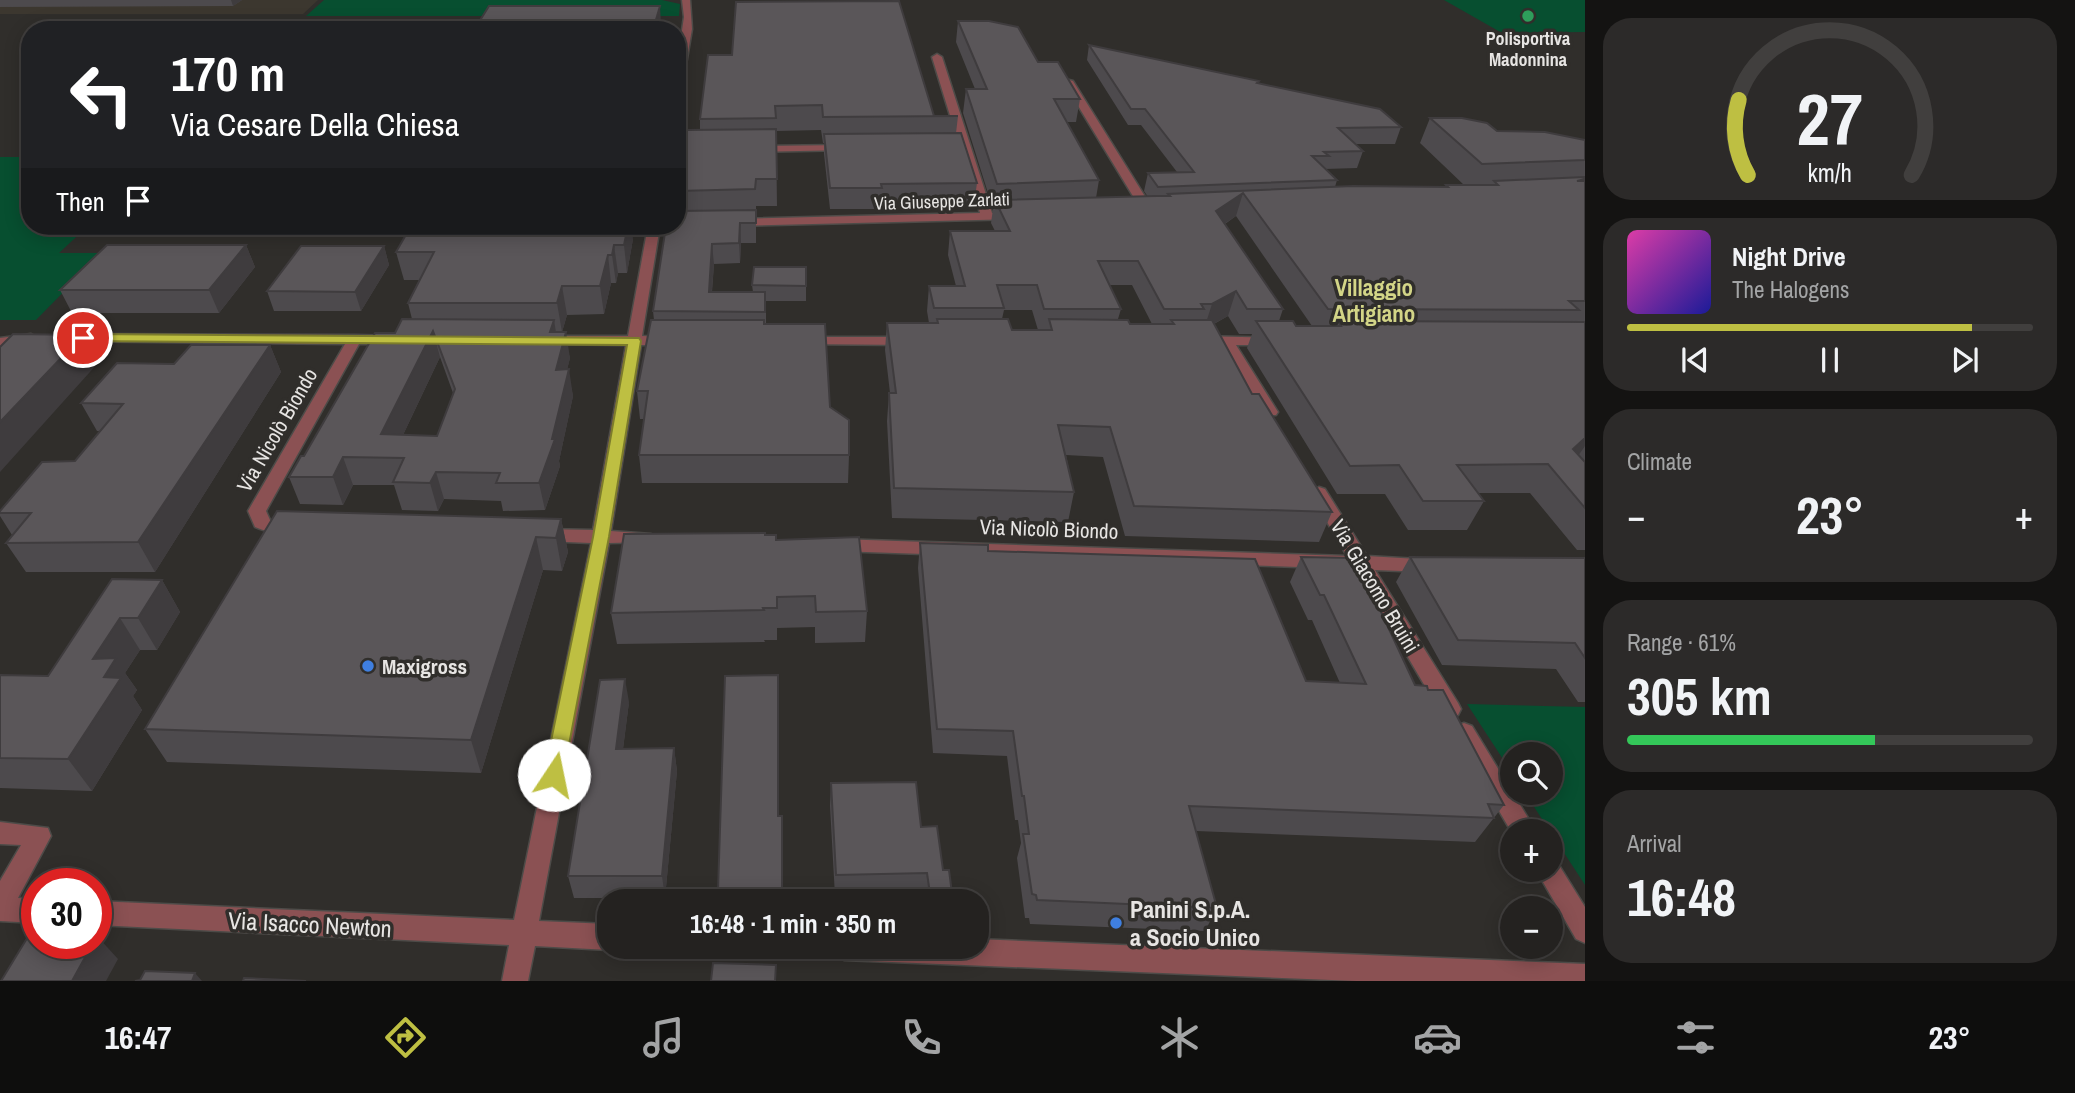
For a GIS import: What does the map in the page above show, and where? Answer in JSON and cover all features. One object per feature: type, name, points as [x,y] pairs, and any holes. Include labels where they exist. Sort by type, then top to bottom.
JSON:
[{"type":"street","points":[[684,21],[686,1]]},
{"type":"street","points":[[937,57],[987,217]]},
{"type":"street","points":[[1059,66],[1141,212],[1162,211]]},
{"type":"street","points":[[951,147],[965,147]]},
{"type":"street","points":[[746,149],[855,148]]},
{"type":"street","points":[[686,150],[718,149]]},
{"type":"street","name":"Via Giuseppe Zarlati","points":[[718,224],[1027,216]]},
{"type":"street","points":[[515,981],[601,537],[652,235]]},
{"type":"street","points":[[0,342],[22,337],[411,340]]},
{"type":"street","name":"Via Nicolò Biondo","points":[[305,528],[268,526],[257,517],[257,511],[355,340]]},
{"type":"street","points":[[523,340],[689,341]]},
{"type":"street","points":[[1185,340],[1295,341]]},
{"type":"street","points":[[1226,340],[1283,434]]},
{"type":"street","points":[[786,341],[923,341]]},
{"type":"street","name":"Via Giacomo Bruini","points":[[1311,481],[1517,819]]},
{"type":"street","points":[[520,534],[656,539]]},
{"type":"street","name":"Via Nicolò Biondo","points":[[822,544],[1453,566]]},
{"type":"street","points":[[0,833],[39,836],[0,907],[21,909]]},
{"type":"street","points":[[1555,882],[1585,930]]},
{"type":"street","name":"Via Isacco Newton","points":[[112,915],[597,937]]},
{"type":"street","points":[[989,953],[1585,977]]},
{"type":"shaded area","points":[[0,0],[318,0],[303,14],[0,14]]},
{"type":"green space","points":[[324,0],[662,0],[680,4],[679,16],[306,16]]},
{"type":"green space","name":"Polisportiva Madonnina","points":[[1444,0],[1585,0],[1585,32],[1502,33]]},
{"type":"green space","points":[[0,157],[21,157],[21,235],[78,235],[59,253],[102,253],[36,320],[0,320]]},
{"type":"green space","points":[[1467,704],[1585,707],[1585,885],[1563,851],[1563,819],[1542,819],[1533,805],[1563,805],[1563,742],[1500,742],[1500,755]]},
{"type":"building","points":[[899,1],[934,116],[958,116],[823,117],[822,105],[775,106],[776,118],[700,119],[708,55],[732,55],[736,2]]},
{"type":"building","points":[[489,6],[660,6],[656,21],[480,21]]},
{"type":"building","points":[[958,21],[989,21],[1018,27],[1038,62],[1058,62],[1080,99],[1054,99],[1099,180],[997,184],[966,89],[987,89]]},
{"type":"building","points":[[1089,45],[1380,109],[1401,127],[1338,128],[1363,151],[1324,152],[1329,156],[1312,156],[1337,180],[1158,187],[1148,173],[1194,172],[1145,109],[1131,109]]},
{"type":"building","points":[[1430,118],[1462,118],[1487,123],[1497,131],[1545,132],[1585,140],[1585,160],[1482,164]]},
{"type":"building","points":[[776,129],[777,179],[756,179],[755,189],[686,191],[687,130]]},
{"type":"building","points":[[961,133],[977,183],[881,184],[882,188],[830,188],[824,134]]},
{"type":"building","points":[[1585,177],[1577,181],[1585,181],[1585,301],[1569,301],[1579,310],[1328,309],[1243,193],[1216,211],[1283,309],[1247,309],[1236,291],[1212,304],[1201,304],[1204,309],[1164,309],[1138,261],[1098,261],[1121,309],[1044,309],[1037,285],[997,285],[1004,308],[934,308],[929,286],[965,286],[950,231],[1010,231],[995,200],[1170,196],[1168,194],[1353,186],[1448,187],[1446,185],[1498,185],[1494,181]]},
{"type":"building","points":[[756,210],[756,223],[740,223],[739,243],[712,244],[709,292],[765,292],[765,312],[653,311],[665,235],[686,235],[686,211]]},
{"type":"building","points":[[406,235],[626,235],[624,245],[614,245],[612,255],[608,255],[600,286],[562,286],[557,303],[408,303],[434,252],[396,252]]},
{"type":"building","points":[[107,245],[246,245],[209,290],[60,290]]},
{"type":"building","points":[[301,246],[384,246],[355,292],[267,291]]},
{"type":"building","points":[[754,267],[806,267],[806,286],[752,285]]},
{"type":"building","points":[[402,319],[554,320],[550,332],[566,332],[556,370],[569,369],[552,439],[555,439],[539,483],[496,483],[500,473],[436,472],[430,483],[393,482],[404,458],[343,457],[333,477],[289,477],[301,456],[304,456],[375,333],[395,333]],"holes":[[[433,331],[455,389],[437,436],[381,434]]]},
{"type":"building","points":[[937,319],[1008,319],[1012,330],[1052,330],[1049,319],[1128,320],[1130,324],[1174,324],[1171,320],[1212,320],[1252,394],[1259,394],[1332,512],[1134,506],[1110,427],[1058,425],[1074,492],[894,488],[889,393],[896,393],[887,323],[938,323]]},
{"type":"building","points":[[651,320],[764,320],[764,324],[825,324],[830,407],[849,420],[849,455],[639,455],[648,391],[637,391]]},
{"type":"building","points":[[1256,321],[1293,321],[1296,326],[1341,326],[1338,321],[1585,322],[1585,438],[1573,449],[1585,462],[1585,508],[1548,464],[1457,465],[1484,501],[1423,501],[1399,465],[1350,466]]},
{"type":"building","points":[[13,334],[83,335],[0,422],[0,347]]},
{"type":"building","points":[[191,345],[270,345],[138,542],[6,543],[31,513],[0,511],[42,462],[75,461],[123,404],[81,403],[117,363],[174,364]]},
{"type":"building","name":"Maxigross","points":[[277,511],[561,519],[556,538],[536,537],[471,740],[145,729]]},
{"type":"building","points":[[624,534],[776,535],[776,540],[859,537],[867,611],[816,612],[815,596],[777,597],[777,608],[763,608],[764,610],[611,613]]},
{"type":"building","points":[[920,543],[988,545],[988,551],[1255,559],[1306,681],[1366,684],[1324,595],[1320,595],[1301,557],[1356,558],[1415,685],[1427,686],[1428,690],[1443,690],[1500,797],[1500,805],[1488,804],[1494,818],[1189,806],[1217,908],[1037,900],[1036,895],[1032,894],[1023,834],[1029,834],[1013,731],[937,729]]},
{"type":"building","points":[[1410,557],[1585,558],[1585,658],[1575,643],[1458,640]]},
{"type":"building","points":[[112,579],[162,580],[138,618],[120,618],[93,659],[116,658],[104,677],[121,678],[68,759],[0,758],[0,675],[48,676]]},
{"type":"building","points":[[778,675],[778,816],[782,816],[782,889],[718,889],[725,676]]},
{"type":"building","points":[[625,679],[616,749],[674,748],[662,876],[568,876],[600,680]]},
{"type":"building","points":[[916,782],[921,827],[937,826],[943,870],[949,870],[951,889],[929,889],[927,873],[836,875],[831,783]]},
{"type":"building","points":[[21,948],[21,959],[84,959],[72,981],[1,981]]},
{"type":"building","points":[[713,963],[776,965],[775,981],[711,981]]},
{"type":"building","points":[[145,971],[195,973],[192,981],[135,981],[140,980]]},
{"type":"building","points":[[244,978],[306,981],[243,981]]},
{"type":"place","name":"Polisportiva Madonnina","points":[[1528,16]]},
{"type":"place","name":"Maxigross","points":[[368,666]]},
{"type":"place","name":"Panini S.p.A. a Socio Unico","points":[[1116,923]]},
{"type":"district","name":"Villaggio Artigiano","points":[[1374,300]]},
{"type":"route","points":[[83,338],[634,341],[601,537],[554,775]]}]
